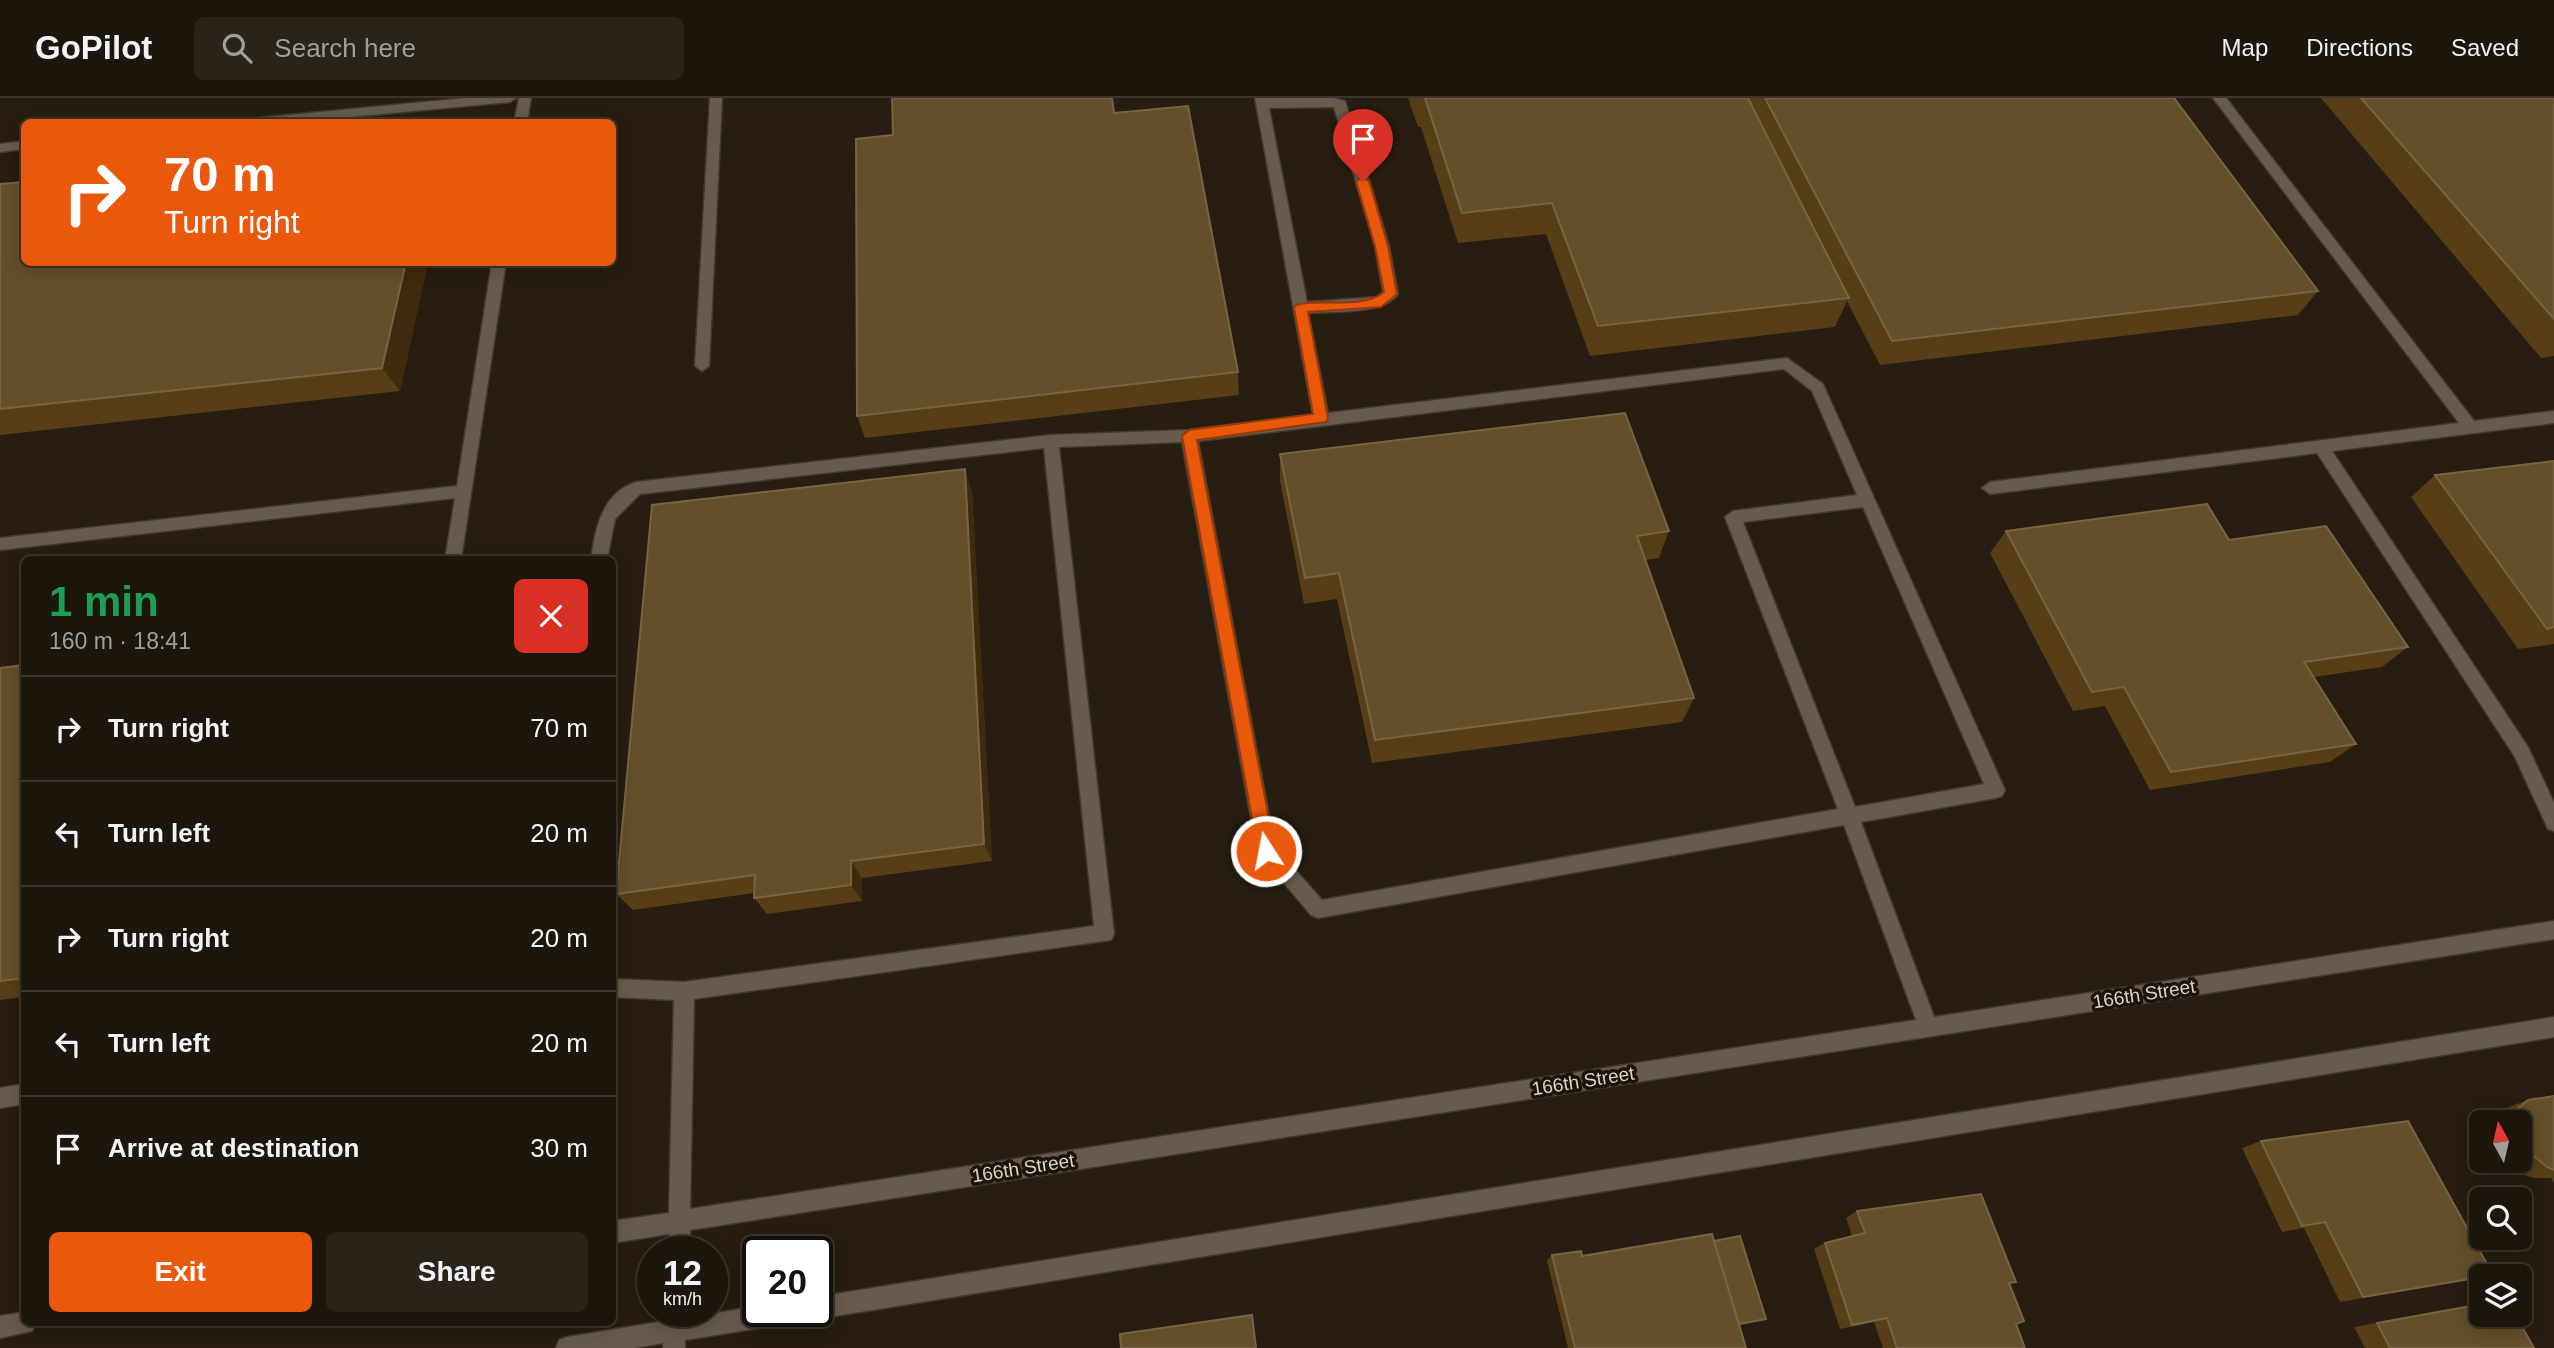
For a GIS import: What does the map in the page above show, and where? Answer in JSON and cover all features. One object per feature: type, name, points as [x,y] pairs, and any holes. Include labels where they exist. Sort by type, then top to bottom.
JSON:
[{"type":"street","points":[[290,119],[510,98]]},
{"type":"street","points":[[522,119],[526,98]]},
{"type":"street","points":[[702,366],[716,98]]},
{"type":"street","points":[[2219,98],[2470,427]]},
{"type":"street","points":[[1300,308],[1381,302],[1391,294],[1382,246],[1340,104],[1261,101],[1300,308],[1321,418]]},
{"type":"street","points":[[0,148],[21,145]]},
{"type":"street","points":[[454,556],[498,266]]},
{"type":"street","points":[[600,556],[606,516],[616,502],[636,488],[1051,441],[1189,436],[1787,363],[1818,388],[1996,790],[1318,909],[1266,851],[1189,436]]},
{"type":"street","points":[[1990,488],[2554,417]]},
{"type":"street","points":[[616,988],[684,991],[1104,934],[1051,441]]},
{"type":"street","points":[[2321,446],[2522,752],[2554,823]]},
{"type":"street","points":[[0,544],[464,491]]},
{"type":"street","points":[[1867,500],[1733,517],[1850,816],[1928,1027]]},
{"type":"street","name":"166th Street","points":[[616,1231],[2554,930]]},
{"type":"street","points":[[680,1236],[684,991]]},
{"type":"street","points":[[833,1305],[2554,1027]]},
{"type":"street","points":[[0,1098],[21,1094]]},
{"type":"street","points":[[567,1348],[742,1320]]},
{"type":"street","points":[[0,1327],[21,1324]]},
{"type":"building","points":[[892,98],[1112,98],[1114,113],[1188,106],[1238,372],[857,416],[856,139],[893,135]]},
{"type":"building","points":[[1425,98],[1748,98],[1849,298],[1598,326],[1552,203],[1462,213]]},
{"type":"building","points":[[1765,98],[2174,98],[2318,291],[1892,341]]},
{"type":"building","points":[[2361,98],[2554,98],[2554,319]]},
{"type":"building","points":[[21,182],[21,266],[405,266],[382,368],[0,409],[0,184]]},
{"type":"building","points":[[1625,413],[1669,531],[1637,536],[1694,698],[1375,740],[1339,573],[1305,578],[1280,454]]},
{"type":"building","points":[[2554,461],[2554,627],[2547,629],[2435,475]]},
{"type":"building","points":[[965,469],[984,844],[851,861],[851,885],[754,898],[755,875],[616,894],[652,505]]},
{"type":"building","points":[[2207,504],[2229,540],[2326,526],[2408,647],[2304,662],[2356,744],[2171,772],[2124,687],[2092,692],[2006,531]]},
{"type":"building","points":[[21,665],[21,978],[0,981],[0,668]]},
{"type":"building","points":[[2554,1096],[2554,1170],[2532,1154],[2532,1110],[2516,1110],[2528,1100]]},
{"type":"building","points":[[2408,1121],[2469,1232],[2469,1250],[2479,1250],[2487,1264],[2469,1264],[2469,1279],[2363,1297],[2325,1222],[2302,1226],[2261,1141]]},
{"type":"building","points":[[1981,1194],[2016,1282],[2009,1283],[2024,1321],[2016,1324],[2025,1348],[1897,1348],[1887,1318],[1852,1325],[1825,1243],[1865,1233],[1857,1211]]},
{"type":"building","points":[[1712,1234],[1746,1348],[1575,1348],[1552,1255],[1581,1251],[1582,1256]]},
{"type":"building","points":[[1740,1236],[1766,1319],[1739,1324],[1714,1241]]},
{"type":"building","points":[[2469,1306],[2469,1327],[2522,1327],[2534,1348],[2390,1348],[2377,1323]]},
{"type":"building","points":[[1252,1315],[1256,1348],[1121,1348],[1120,1334]]},
{"type":"route","points":[[1266,851],[1189,436],[1321,418],[1300,308],[1364,305],[1381,302],[1391,294],[1382,246],[1363,181]]}]
